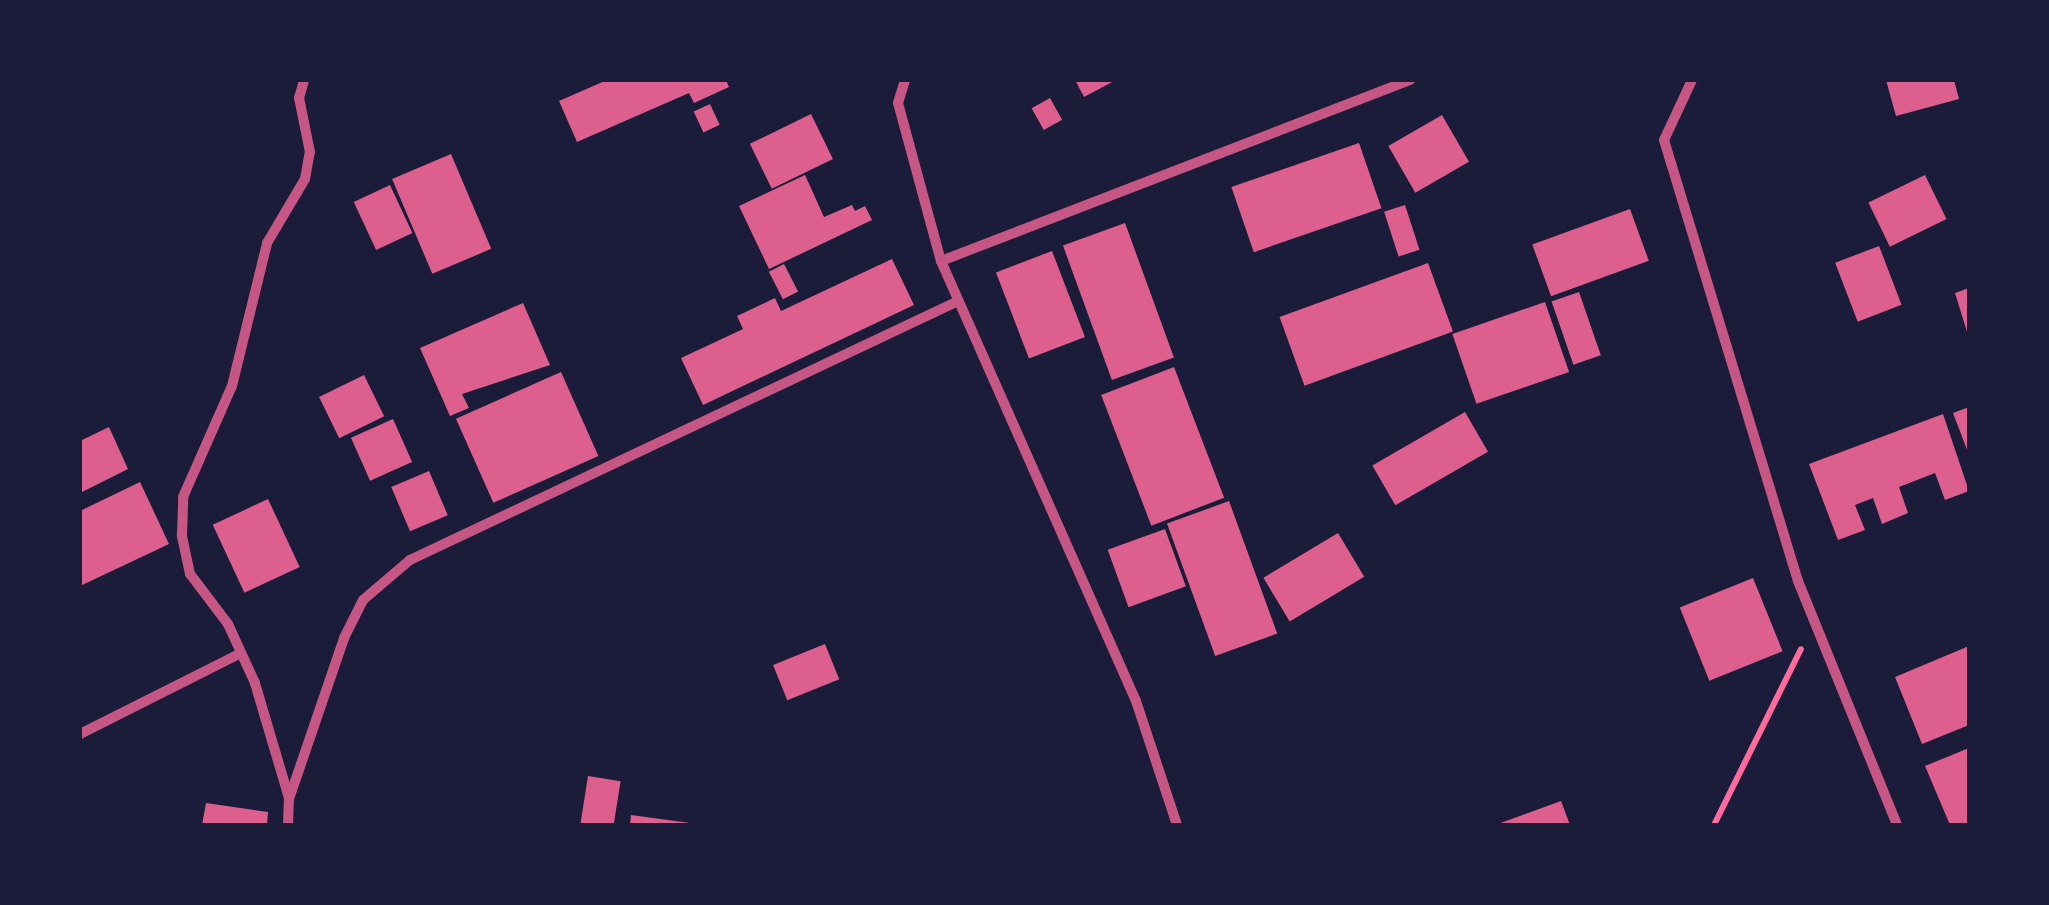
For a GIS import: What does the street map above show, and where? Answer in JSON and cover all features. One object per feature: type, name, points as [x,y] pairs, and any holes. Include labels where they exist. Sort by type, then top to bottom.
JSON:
[{"type":"street","points":[[289,799],[241,653],[190,574],[183,497],[232,386],[267,243],[305,180],[310,152],[299,98],[304,80]]},
{"type":"street","points":[[906,80],[898,103],[941,261],[1136,701],[1177,825]]},
{"type":"street","points":[[941,261],[1410,80]]},
{"type":"street","points":[[1692,80],[1664,140],[1815,621],[1897,825]]},
{"type":"street","points":[[288,825],[289,799],[363,600],[410,560],[956,302]]},
{"type":"street","points":[[80,734],[241,653]]},
{"type":"path","points":[[1714,825],[1815,621]]},
{"type":"building","points":[[607,80],[726,80],[729,87],[694,103],[689,93],[577,142],[559,101]]},
{"type":"building","points":[[1075,80],[1116,80],[1084,97]]},
{"type":"building","points":[[1886,80],[1954,80],[1959,99],[1896,116]]},
{"type":"building","points":[[1050,98],[1062,120],[1044,130],[1032,108]]},
{"type":"building","points":[[710,104],[720,125],[703,132],[694,112]]},
{"type":"building","points":[[811,114],[833,159],[772,189],[750,144]]},
{"type":"building","points":[[1442,115],[1469,162],[1415,193],[1388,146]]},
{"type":"building","points":[[1359,143],[1381,208],[1254,252],[1231,187]]},
{"type":"building","points":[[451,154],[491,249],[432,274],[392,179]]},
{"type":"building","points":[[805,175],[824,217],[852,205],[855,211],[865,206],[872,220],[769,269],[739,206]]},
{"type":"building","points":[[1925,175],[1946,219],[1890,247],[1868,203]]},
{"type":"building","points":[[390,185],[412,233],[376,250],[354,202]]},
{"type":"building","points":[[1405,205],[1420,250],[1399,256],[1384,212]]},
{"type":"building","points":[[1630,209],[1649,261],[1551,296],[1532,245]]},
{"type":"building","points":[[1125,223],[1174,357],[1112,380],[1063,246]]},
{"type":"building","points":[[1879,246],[1902,305],[1858,322],[1835,263]]},
{"type":"building","points":[[1052,251],[1085,337],[1029,358],[996,273]]},
{"type":"building","points":[[892,259],[914,305],[703,405],[681,358],[743,329],[737,316],[775,298],[781,311]]},
{"type":"building","points":[[1428,263],[1453,332],[1304,386],[1280,317]]},
{"type":"building","points":[[784,264],[798,292],[783,299],[769,272]]},
{"type":"building","points":[[1969,288],[1969,335],[1968,335],[1955,293]]},
{"type":"building","points":[[1579,292],[1601,355],[1573,365],[1552,301]]},
{"type":"building","points":[[1545,302],[1569,372],[1476,404],[1452,334]]},
{"type":"building","points":[[523,303],[550,365],[462,394],[469,408],[450,416],[420,348]]},
{"type":"building","points":[[1174,367],[1224,498],[1151,526],[1101,395]]},
{"type":"building","points":[[561,372],[598,456],[493,503],[456,419]]},
{"type":"building","points":[[364,375],[384,416],[339,438],[319,397]]},
{"type":"building","points":[[1969,407],[1969,455],[1953,413]]},
{"type":"building","points":[[1465,412],[1488,452],[1395,505],[1372,466]]},
{"type":"building","points":[[1943,414],[1969,491],[1945,500],[1935,473],[1899,487],[1908,513],[1882,524],[1873,498],[1855,505],[1865,530],[1838,540],[1809,464]]},
{"type":"building","points":[[393,419],[412,462],[370,481],[351,438]]},
{"type":"building","points":[[109,427],[128,469],[80,493],[80,441]]},
{"type":"building","points":[[429,471],[448,515],[410,531],[391,487]]},
{"type":"building","points":[[140,482],[169,544],[80,586],[80,511]]},
{"type":"building","points":[[268,499],[300,567],[244,593],[213,525]]},
{"type":"building","points":[[1229,501],[1277,633],[1215,656],[1167,524]]},
{"type":"building","points":[[1165,529],[1186,586],[1129,607],[1108,550]]},
{"type":"building","points":[[1338,533],[1364,577],[1290,622],[1263,578]]},
{"type":"building","points":[[1753,578],[1783,651],[1709,681],[1680,608]]},
{"type":"building","points":[[825,644],[839,679],[787,700],[773,665]]},
{"type":"building","points":[[1969,646],[1969,725],[1922,744],[1895,677]]},
{"type":"building","points":[[1969,748],[1969,825],[1950,825],[1925,766]]},
{"type":"building","points":[[588,776],[621,781],[614,825],[580,824]]},
{"type":"building","points":[[1561,801],[1570,825],[1495,825]]},
{"type":"building","points":[[206,803],[268,812],[267,825],[202,825]]},
{"type":"building","points":[[631,815],[690,823],[690,825],[630,825]]}]
